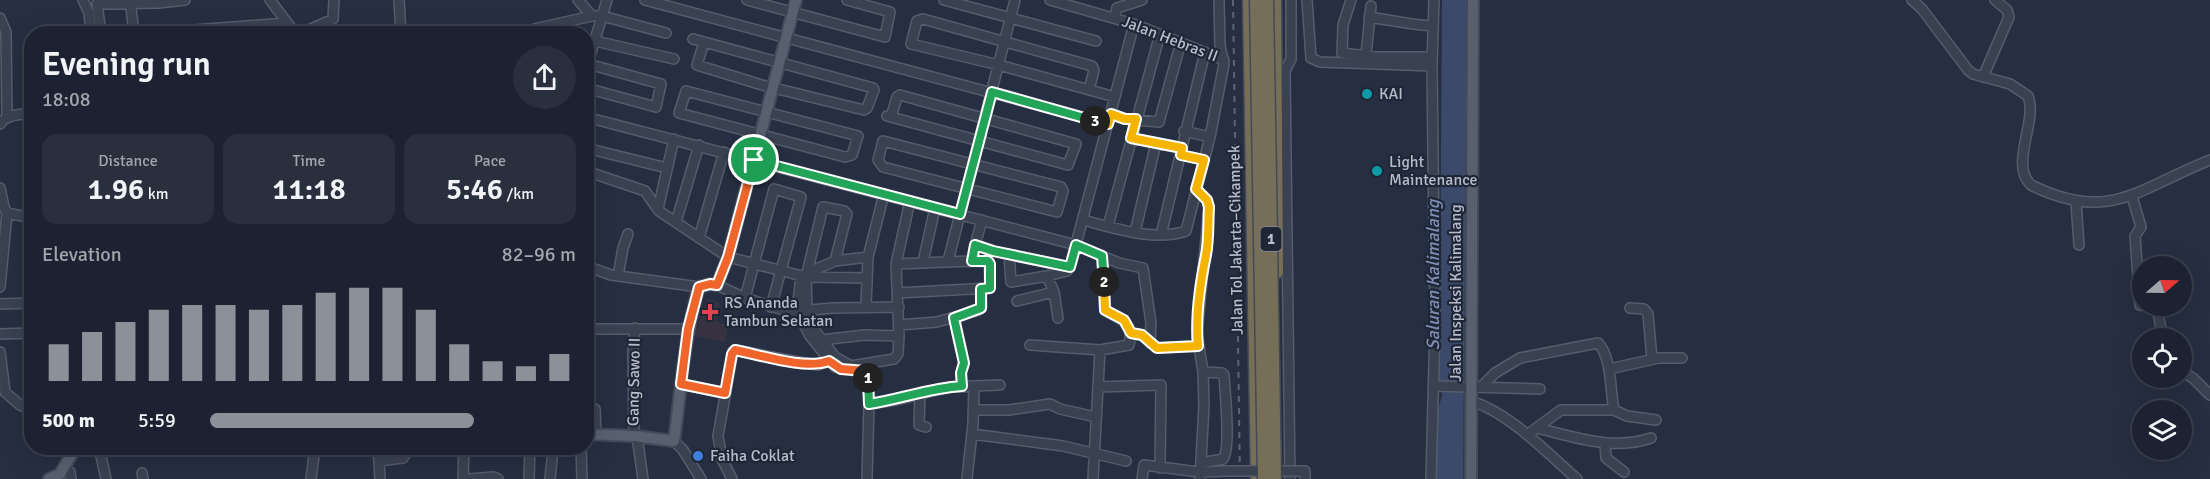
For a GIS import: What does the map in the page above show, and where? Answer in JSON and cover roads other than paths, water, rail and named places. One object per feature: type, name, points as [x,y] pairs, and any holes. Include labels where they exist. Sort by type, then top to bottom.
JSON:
[{"type":"highway","name":"Jalan Tol Jakarta–Cikampek","points":[[1249,0],[1257,479]]},
{"type":"highway","name":"1","points":[[1256,0],[1264,479]]},
{"type":"highway","name":"1","points":[[1267,0],[1277,479]]},
{"type":"highway","name":"1","points":[[1275,0],[1277,479]]},
{"type":"main road","points":[[594,434],[674,441],[688,329],[699,287],[717,285],[728,257],[796,0]]},
{"type":"main road","name":"Jalan Inspeksi Kalimalang","points":[[1471,479],[1473,0]]},
{"type":"main road","points":[[49,479],[60,474],[71,455]]},
{"type":"street","points":[[83,0],[89,14],[90,26]]},
{"type":"street","points":[[100,26],[97,2],[185,0]]},
{"type":"street","points":[[270,0],[289,26]]},
{"type":"street","points":[[318,26],[333,19],[334,0]]},
{"type":"street","points":[[399,0],[401,26]]},
{"type":"street","points":[[578,0],[583,8],[597,16],[666,33]]},
{"type":"street","points":[[594,29],[597,16],[607,0]]},
{"type":"street","points":[[645,0],[693,15],[1108,124]]},
{"type":"street","points":[[747,0],[885,37],[891,13],[847,0]]},
{"type":"street","points":[[944,0],[1096,41]]},
{"type":"street","points":[[948,261],[1015,0]]},
{"type":"street","name":"Jalan Hebras II","points":[[1050,0],[1134,24],[1224,60],[1210,137],[1185,232],[1161,235]]},
{"type":"street","points":[[1115,18],[1117,8],[1128,2],[1142,0]]},
{"type":"street","points":[[1219,0],[1220,46],[1224,60]]},
{"type":"street","points":[[1290,479],[1285,71],[1291,58],[1291,0]]},
{"type":"street","points":[[1307,0],[1311,58],[1320,62],[1432,62]]},
{"type":"street","points":[[1351,0],[1343,25],[1342,53],[1432,62]]},
{"type":"street","points":[[1431,479],[1435,387],[1432,62],[1434,0]]},
{"type":"street","points":[[1912,0],[1922,9],[1968,70],[1983,77],[2010,84],[2026,94],[2030,100],[2030,119],[2023,161],[2028,183],[2076,202],[2109,201],[2132,196],[2210,160]]},
{"type":"street","points":[[1983,77],[2009,17],[2007,10],[1995,0]]},
{"type":"street","points":[[130,2],[133,26]]},
{"type":"street","points":[[1366,55],[1371,6]]},
{"type":"street","points":[[549,26],[597,16]]},
{"type":"street","points":[[1369,17],[1395,20],[1405,24],[1432,26]]},
{"type":"street","points":[[0,18],[6,32],[4,120],[24,115]]},
{"type":"street","points":[[1089,90],[1094,70],[1092,66],[920,19],[917,21],[911,44],[999,65],[1089,90],[1115,97]]},
{"type":"street","points":[[247,26],[287,23]]},
{"type":"street","points":[[1009,254],[1011,282],[1067,271],[1070,267],[1134,24]]},
{"type":"street","points":[[1108,226],[1160,34]]},
{"type":"street","points":[[693,39],[873,88],[866,110],[773,88],[697,65],[704,42]]},
{"type":"street","points":[[1111,114],[1125,119],[1159,122],[1181,42]]},
{"type":"street","points":[[594,43],[674,59]]},
{"type":"street","points":[[1083,220],[1135,232],[1161,235],[1184,131],[1205,52]]},
{"type":"street","points":[[594,69],[661,84],[656,107],[594,90]]},
{"type":"street","points":[[686,91],[766,112],[858,135],[852,155],[844,158],[679,113],[686,91]]},
{"type":"street","points":[[900,95],[985,118],[1075,142],[1068,165],[889,116],[900,95]]},
{"type":"street","points":[[594,119],[1076,245],[1102,256],[1143,268],[1151,323],[1150,343]]},
{"type":"street","points":[[1184,131],[1210,137]]},
{"type":"street","points":[[1131,138],[1156,143],[1204,160]]},
{"type":"street","points":[[658,209],[674,139]]},
{"type":"street","points":[[883,141],[1061,187],[1063,191],[1057,212],[967,189],[884,167],[878,160],[883,141]]},
{"type":"street","points":[[1135,232],[1156,143]]},
{"type":"street","points":[[676,222],[699,146]]},
{"type":"street","points":[[594,150],[667,168]]},
{"type":"street","points":[[699,238],[724,152]]},
{"type":"street","points":[[594,174],[661,195]]},
{"type":"street","points":[[0,188],[4,209],[0,287]]},
{"type":"street","points":[[745,298],[774,189],[801,197],[771,307]]},
{"type":"street","points":[[1196,189],[1207,200],[1209,207],[1198,314],[1198,346],[1203,372],[1204,405],[1200,471]]},
{"type":"street","points":[[645,191],[658,209],[728,257],[805,276],[867,278]]},
{"type":"street","points":[[866,306],[868,257],[884,194]]},
{"type":"street","points":[[2132,196],[2141,227],[2135,236],[2140,305],[2157,308],[2161,328]]},
{"type":"street","points":[[805,276],[810,324],[835,357],[851,366],[894,359],[898,354],[899,336],[896,264],[909,201]]},
{"type":"street","points":[[2076,202],[2079,245]]},
{"type":"street","points":[[835,261],[847,214],[844,211],[823,207],[797,311],[802,324],[829,361],[841,369],[867,373],[869,404],[867,479]]},
{"type":"street","points":[[923,262],[935,208]]},
{"type":"street","points":[[4,209],[24,215]]},
{"type":"street","points":[[972,261],[981,220]]},
{"type":"street","points":[[618,276],[622,248],[628,234]]},
{"type":"street","points":[[975,245],[1070,267]]},
{"type":"street","points":[[1030,345],[1100,350],[1129,345],[1131,333],[1124,320],[1105,310],[1102,256]]},
{"type":"street","points":[[805,276],[835,261],[868,257]]},
{"type":"street","points":[[896,264],[948,261],[988,261],[990,264],[990,288],[897,293]]},
{"type":"street","points":[[594,269],[618,276],[699,287]]},
{"type":"street","points":[[1047,276],[1054,292],[1058,318]]},
{"type":"street","points":[[717,285],[745,298],[790,312],[866,306],[898,307]]},
{"type":"street","points":[[899,325],[937,322],[981,308],[981,289]]},
{"type":"street","points":[[1017,302],[1054,292]]},
{"type":"street","points":[[0,303],[24,303]]},
{"type":"street","points":[[1630,308],[1644,309],[1648,314],[1652,359]]},
{"type":"street","points":[[954,318],[964,363],[961,373],[962,386]]},
{"type":"street","name":"Gang Sawo II","points":[[635,328],[633,350],[635,436],[643,479]]},
{"type":"street","points":[[594,329],[688,329]]},
{"type":"street","points":[[0,334],[24,333]]},
{"type":"street","points":[[1131,333],[1142,335],[1157,348],[1162,349],[1198,346]]},
{"type":"street","points":[[821,340],[865,335],[899,336]]},
{"type":"street","points":[[1472,386],[1520,358],[1595,343],[1601,346],[1609,369],[1614,410]]},
{"type":"street","points":[[732,479],[722,459],[717,436],[732,354],[735,350],[818,365],[829,361]]},
{"type":"street","points":[[1093,479],[1100,350]]},
{"type":"street","points":[[0,352],[2,390],[24,407]]},
{"type":"street","points":[[1609,369],[1652,359],[1682,358]]},
{"type":"street","points":[[1200,471],[1223,459],[1227,451],[1228,439],[1224,375],[1203,372]]},
{"type":"street","points":[[2192,378],[2210,395]]},
{"type":"street","points":[[681,384],[725,393]]},
{"type":"street","points":[[869,404],[962,386],[1000,385]]},
{"type":"street","points":[[1098,387],[1161,385],[1160,468]]},
{"type":"street","points":[[967,478],[974,386]]},
{"type":"street","points":[[1435,387],[1540,389]]},
{"type":"street","points":[[920,393],[920,425],[926,427]]},
{"type":"street","points":[[1471,401],[1492,410],[1527,435],[1577,479]]},
{"type":"street","points":[[973,410],[1009,410],[1050,404],[1060,410],[1095,417]]},
{"type":"street","points":[[594,415],[595,409]]},
{"type":"street","points":[[1527,435],[1561,410],[1614,410],[1627,416],[1656,420]]},
{"type":"street","points":[[1537,428],[1605,443],[1630,443],[1651,438]]},
{"type":"street","points":[[972,434],[1094,452],[1126,461]]},
{"type":"street","points":[[674,441],[690,459],[701,479]]},
{"type":"street","points":[[1605,443],[1606,458],[1624,472]]},
{"type":"street","points":[[101,455],[106,479]]},
{"type":"street","points":[[311,479],[314,455]]},
{"type":"street","points":[[379,455],[380,479]]},
{"type":"street","points":[[379,461],[403,458],[405,455]]},
{"type":"street","points":[[463,479],[464,455]]},
{"type":"street","points":[[529,479],[530,455]]},
{"type":"street","points":[[550,479],[552,455]]},
{"type":"street","points":[[581,455],[582,479]]},
{"type":"street","points":[[1143,479],[1143,466],[1301,475]]},
{"type":"street","points":[[469,479],[494,477],[498,479]]},
{"type":"water","points":[[1442,0],[1467,0],[1463,479],[1436,479],[1436,418],[1442,395],[1442,385],[1436,374],[1440,303]]},
{"type":"railway","points":[[1233,0],[1240,479]]},
{"type":"place","name":"KAI","points":[[1367,94]]},
{"type":"place","name":"Light Maintenance","points":[[1377,171]]},
{"type":"place","name":"RS Ananda Tambun Selatan","points":[[710,312]]},
{"type":"place","name":"Faiha Coklat","points":[[698,456]]},
{"type":"water label","name":"Saluran Kalimalang","points":[[1433,275]]}]
